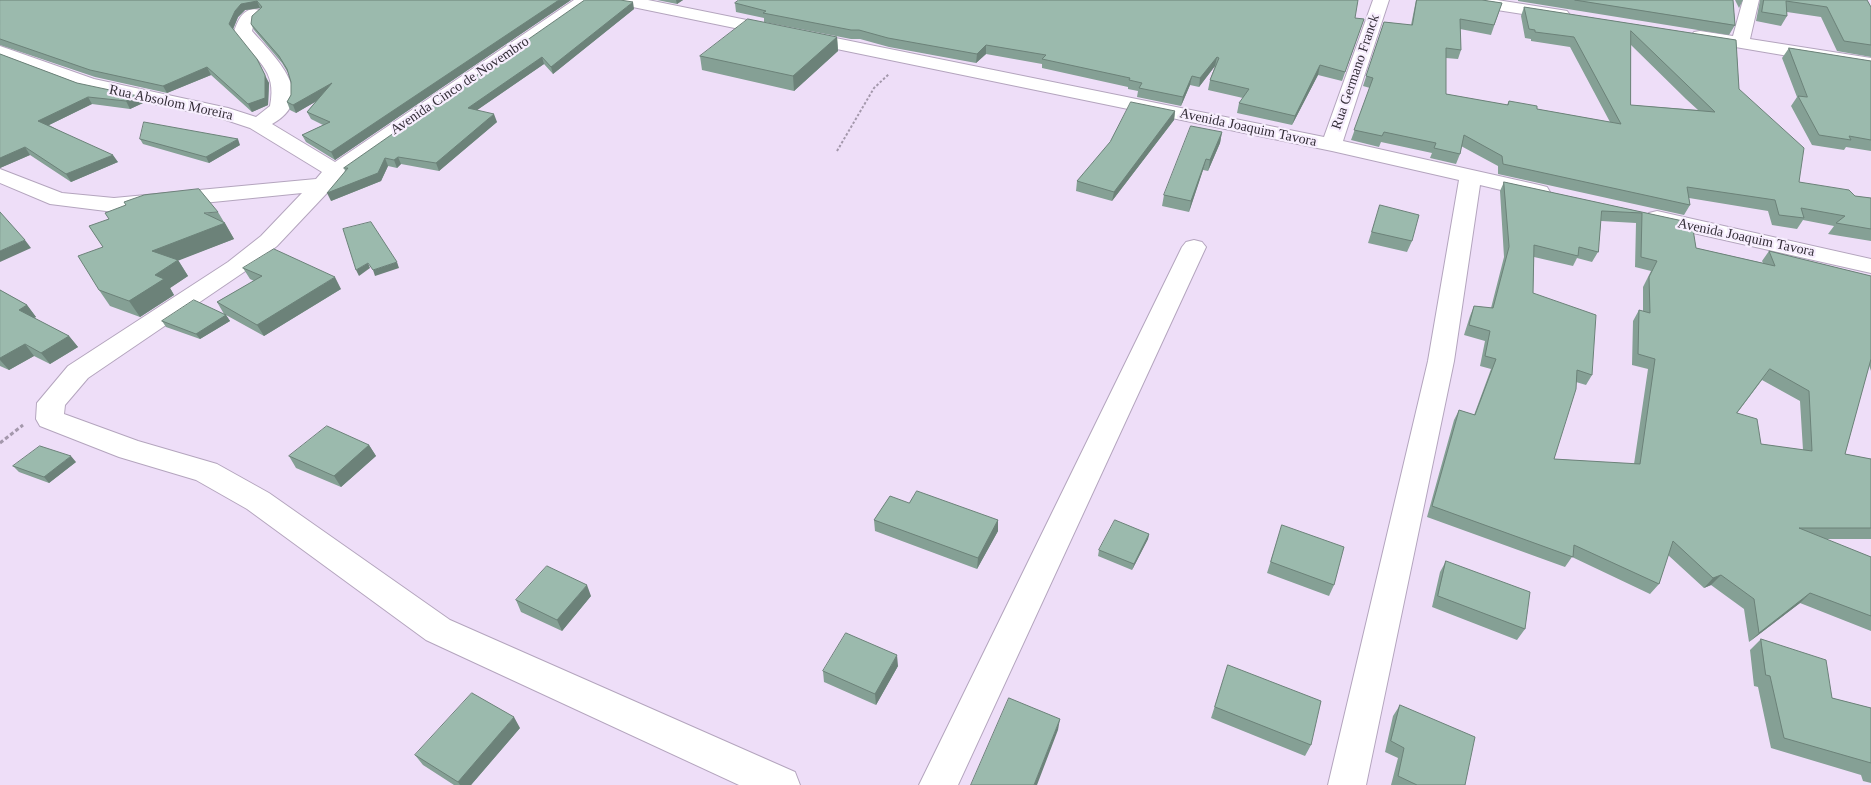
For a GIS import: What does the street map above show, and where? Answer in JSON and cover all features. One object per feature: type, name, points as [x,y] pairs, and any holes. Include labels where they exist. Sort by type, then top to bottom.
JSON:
[{"type":"street","name":"Avenida Cinco de Novembro","points":[[327,178],[585,0]]},
{"type":"street","name":"Avenida Joaquim Tavora","points":[[623,0],[1332,145],[1556,196]]},
{"type":"street","name":"Rua Germano Franck","points":[[1332,145],[1381,0]]},
{"type":"street","points":[[1465,0],[1573,17]]},
{"type":"street","points":[[1740,43],[1750,0]]},
{"type":"street","points":[[254,14],[246,20],[243,32],[278,72],[283,91],[280,107],[274,115],[257,124]]},
{"type":"street","points":[[1681,34],[1871,64]]},
{"type":"street","name":"Rua Absolom Moreira","points":[[0,51],[89,84],[228,114],[257,124],[327,178]]},
{"type":"street","points":[[0,175],[58,199],[114,205],[327,178]]},
{"type":"street","points":[[1347,785],[1441,361],[1470,177]]},
{"type":"street","points":[[327,178],[296,215],[269,241],[236,267],[78,372],[51,403],[50,419],[129,449],[206,472],[258,501],[438,630],[781,785]]},
{"type":"street","name":"Avenida Joaquim Tavora","points":[[1642,215],[1871,266]]},
{"type":"street","points":[[938,785],[1194,247]]},
{"type":"path","points":[[836,151],[874,88],[890,73],[933,63]]},
{"type":"building","points":[[0,0],[559,0],[331,152],[302,135],[330,122],[307,112],[332,83],[293,105],[287,102],[291,95],[291,82],[287,69],[279,56],[251,24],[252,16],[262,7],[257,1],[241,4],[235,11],[229,24],[257,59],[265,75],[265,98],[248,104],[207,67],[163,86],[90,70],[0,39]]},
{"type":"building","points":[[585,0],[633,2],[551,67],[542,57],[468,108],[494,114],[436,163],[398,157],[394,160],[385,158],[378,173],[327,193],[348,168],[344,168]]},
{"type":"building","points":[[739,0],[1358,0],[1355,18],[1364,19],[1345,72],[1320,65],[1295,116],[1239,103],[1249,89],[1210,80],[1219,58],[1217,57],[1200,78],[1192,76],[1183,97],[1139,88],[1142,83],[1129,80],[1130,78],[1042,59],[1046,55],[986,45],[977,54],[763,13],[766,11],[735,3]]},
{"type":"building","points":[[1417,0],[1482,0],[1502,3],[1494,25],[1460,19],[1461,50],[1446,48],[1446,94],[1508,105],[1509,101],[1537,106],[1537,109],[1621,124],[1574,37],[1535,32],[1535,30],[1529,29],[1524,7],[1736,40],[1739,89],[1804,148],[1799,182],[1849,190],[1855,196],[1871,198],[1871,229],[1836,223],[1845,216],[1801,208],[1804,218],[1779,215],[1775,200],[1687,187],[1690,205],[1503,164],[1502,156],[1464,135],[1460,154],[1434,148],[1436,143],[1384,132],[1382,136],[1354,130],[1373,78],[1366,76],[1384,22],[1412,25]],"holes":[[[1631,31],[1715,112],[1631,105]]]},
{"type":"building","points":[[1575,0],[1733,0],[1735,25]]},
{"type":"building","points":[[1764,0],[1867,0],[1871,7],[1871,45],[1844,41],[1827,7],[1786,1],[1787,16],[1762,12]]},
{"type":"building","points":[[748,19],[837,37],[793,76],[700,56]]},
{"type":"building","points":[[1789,48],[1871,61],[1871,140],[1849,136],[1851,140],[1819,135],[1798,96],[1807,97]]},
{"type":"building","points":[[0,54],[77,83],[138,96],[126,101],[88,97],[38,121],[113,155],[66,174],[25,147],[0,158]]},
{"type":"building","points":[[1131,102],[1175,111],[1114,192],[1077,181],[1110,142]]},
{"type":"building","points":[[144,122],[238,139],[206,157],[140,139]]},
{"type":"building","points":[[1191,126],[1222,132],[1210,160],[1206,159],[1191,201],[1164,195]]},
{"type":"building","points":[[1504,182],[1692,223],[1696,248],[1775,266],[1769,251],[1871,276],[1871,359],[1845,454],[1871,459],[1871,528],[1799,528],[1871,557],[1871,616],[1810,593],[1759,633],[1754,599],[1721,575],[1713,578],[1673,541],[1659,584],[1574,545],[1573,557],[1432,506],[1459,410],[1475,415],[1496,359],[1485,356],[1490,331],[1469,325],[1474,306],[1493,308],[1509,247]],"holes":[[[1602,211],[1642,213],[1641,257],[1657,261],[1649,277],[1650,313],[1639,310],[1638,354],[1655,359],[1640,464],[1554,459],[1576,389],[1577,370],[1592,375],[1596,315],[1533,293],[1534,245],[1578,256],[1579,247],[1598,252]],[[1770,369],[1809,391],[1812,451],[1761,444],[1757,419],[1737,413]]]},
{"type":"building","points":[[199,189],[218,212],[204,213],[225,223],[152,251],[178,260],[155,275],[164,279],[129,301],[99,290],[78,256],[103,247],[89,226],[109,219],[105,213],[126,205],[124,202],[144,195]]},
{"type":"building","points":[[1380,205],[1419,215],[1412,241],[1372,232]]},
{"type":"building","points":[[0,212],[25,240],[0,251]]},
{"type":"building","points":[[371,222],[397,262],[373,270],[368,263],[356,270],[343,229]]},
{"type":"building","points":[[274,249],[335,277],[257,325],[217,302],[262,276],[243,268]]},
{"type":"building","points":[[0,290],[27,305],[19,310],[69,336],[41,353],[25,344],[0,358]]},
{"type":"building","points":[[194,300],[226,315],[196,334],[162,321]]},
{"type":"building","points":[[327,426],[369,445],[334,476],[289,456]]},
{"type":"building","points":[[40,446],[71,456],[44,477],[13,466]]},
{"type":"building","points":[[917,491],[998,520],[978,558],[874,520],[890,496],[909,503]]},
{"type":"building","points":[[1115,520],[1149,534],[1134,564],[1099,550]]},
{"type":"building","points":[[1282,525],[1344,547],[1334,585],[1271,562]]},
{"type":"building","points":[[1446,561],[1530,592],[1525,629],[1438,596]]},
{"type":"building","points":[[547,566],[587,585],[557,620],[516,600]]},
{"type":"building","points":[[846,633],[897,655],[875,694],[823,671]]},
{"type":"building","points":[[1761,639],[1826,660],[1832,698],[1871,708],[1871,763],[1784,738],[1770,676],[1766,675]]},
{"type":"building","points":[[1228,665],[1321,701],[1311,745],[1215,707]]},
{"type":"building","points":[[472,693],[514,717],[458,782],[415,755]]},
{"type":"building","points":[[1009,698],[1060,719],[1034,785],[971,785]]},
{"type":"building","points":[[1400,705],[1475,737],[1465,785],[1417,785],[1398,776],[1404,748],[1391,741]]}]
